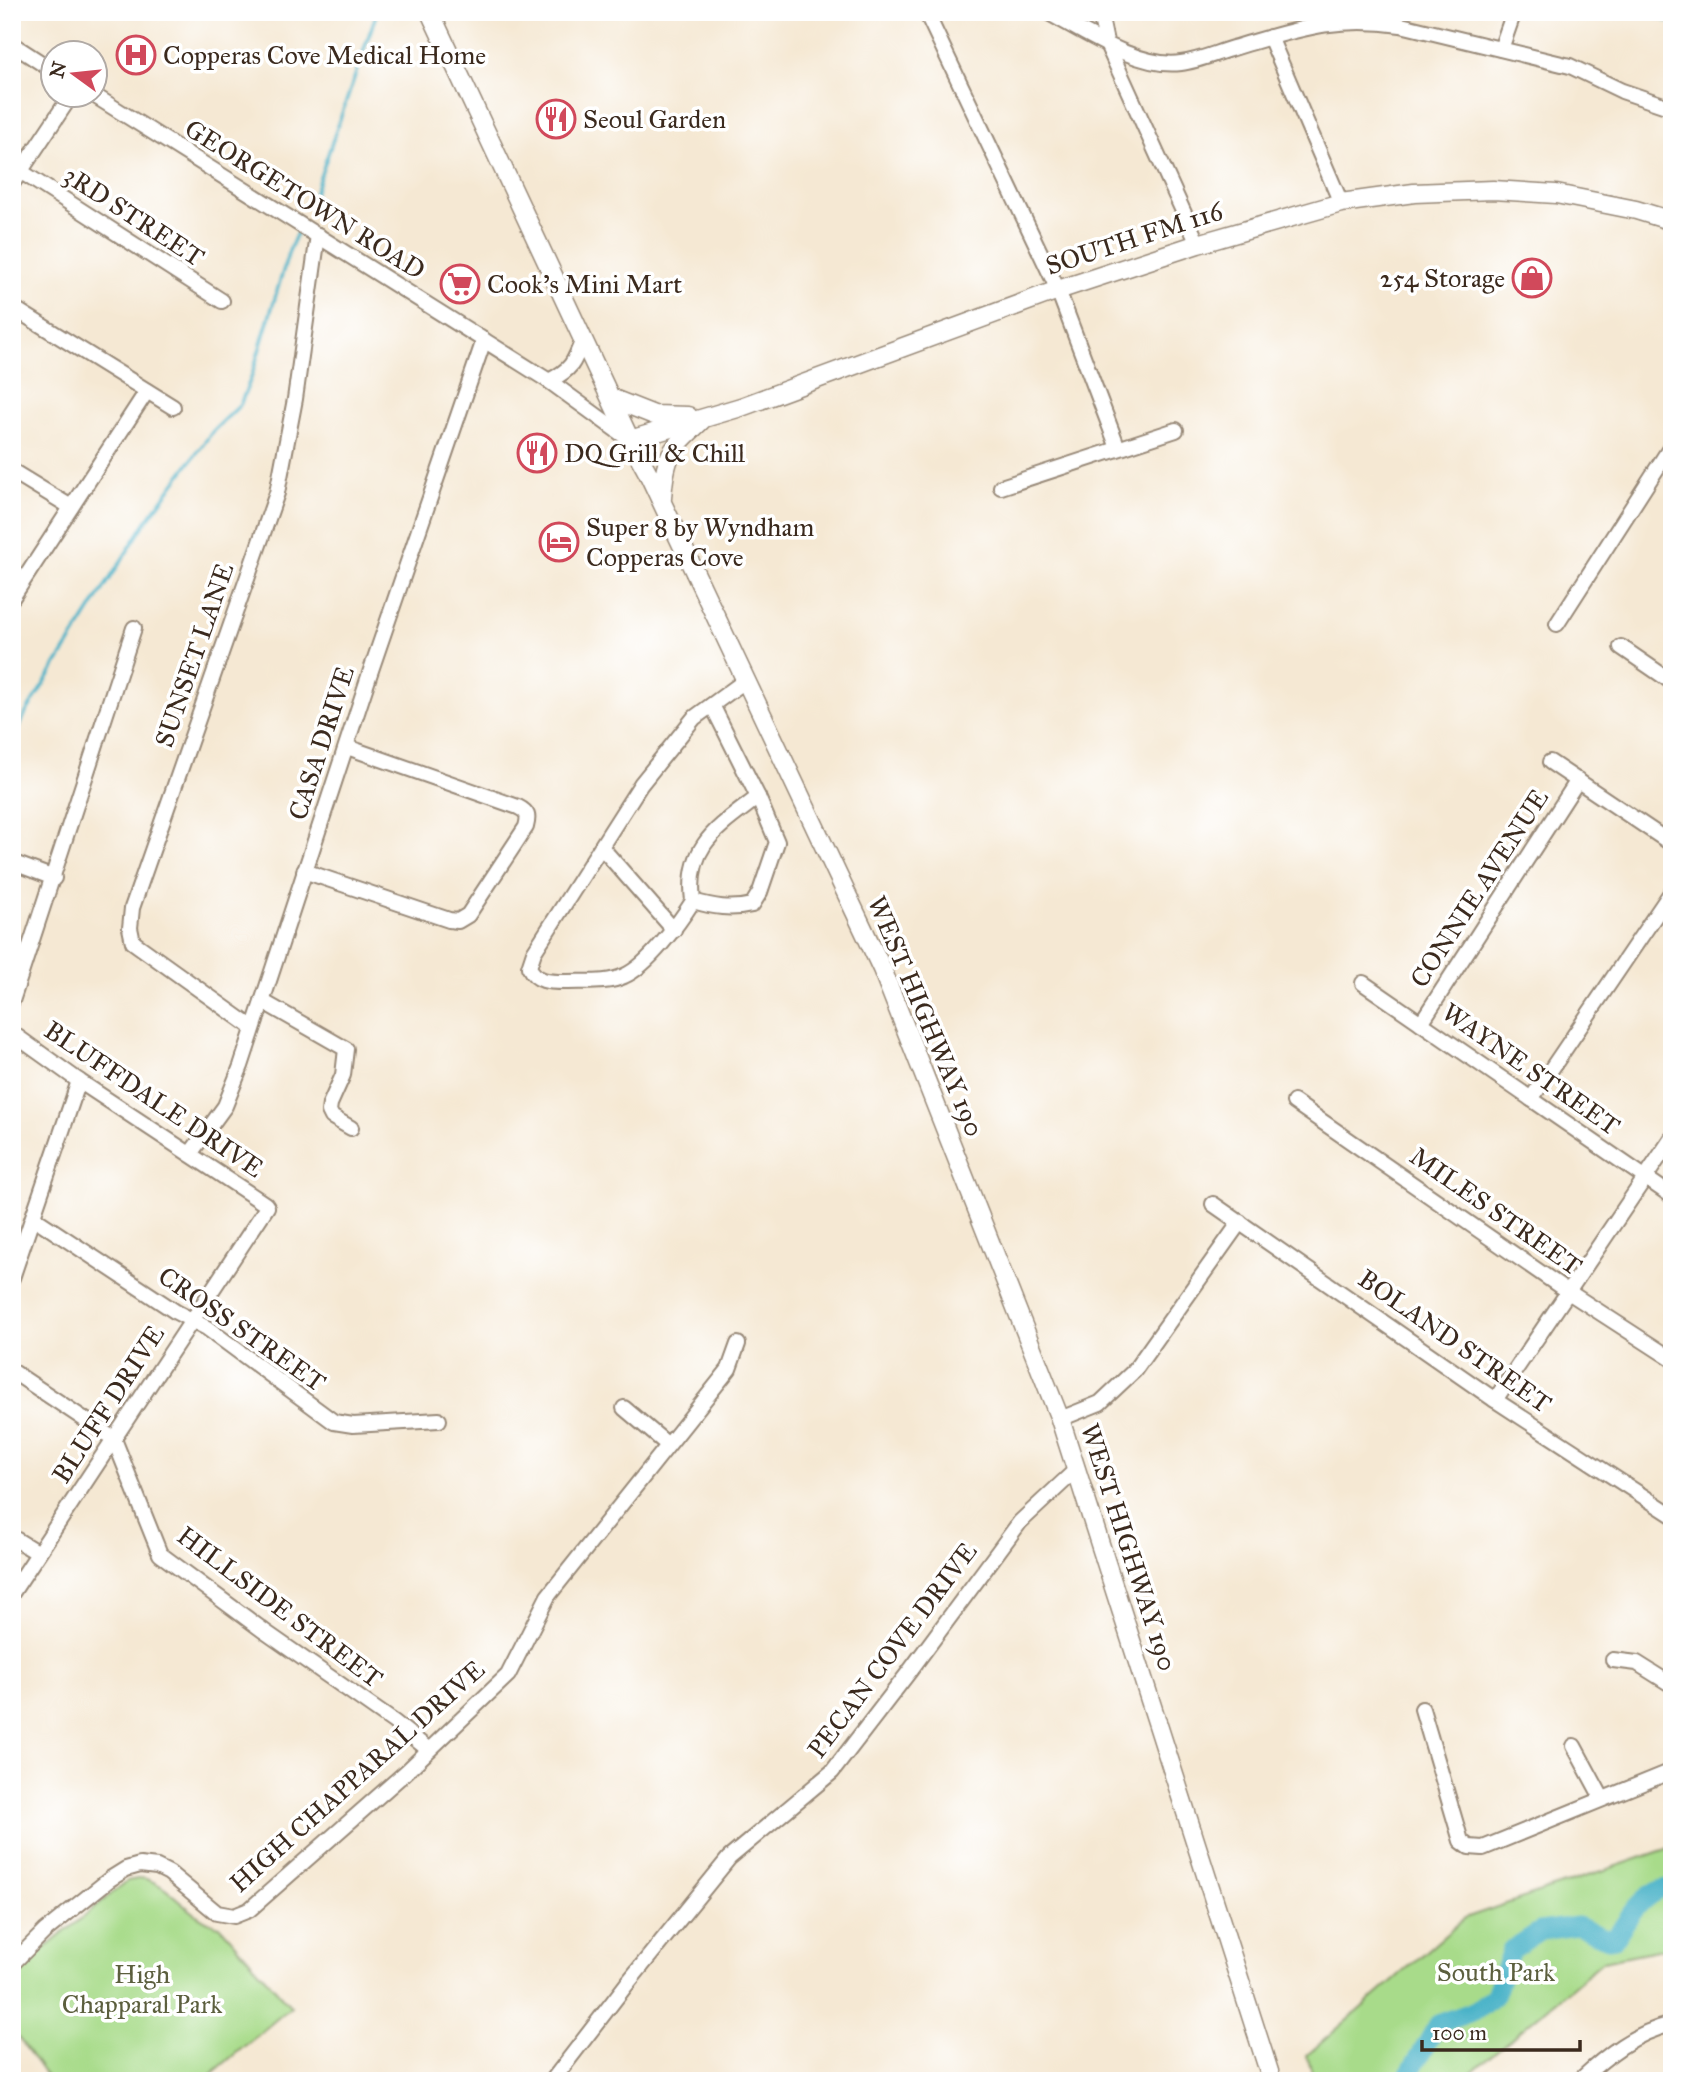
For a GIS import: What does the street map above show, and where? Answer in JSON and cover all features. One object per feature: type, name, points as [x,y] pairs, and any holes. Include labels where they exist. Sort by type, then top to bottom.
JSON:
[{"type":"main road","name":"WEST HIGHWAY 190","points":[[430,12],[630,440],[662,502],[883,969],[1060,1419],[1272,2081]]},
{"type":"main road","name":"SOUTH FM 116","points":[[630,440],[761,400],[1058,289],[1198,244],[1341,203],[1414,193],[1493,190],[1556,194],[1636,210],[1672,221]]},
{"type":"main road","points":[[611,398],[654,415],[709,417]]},
{"type":"main road","points":[[662,502],[664,476],[671,452],[709,417]]},
{"type":"street","points":[[926,12],[1058,289],[1118,448]]},
{"type":"street","points":[[1047,12],[1133,55],[1180,64],[1329,22],[1374,21],[1401,25],[1570,66],[1622,91],[1672,108]]},
{"type":"street","points":[[1103,12],[1106,42],[1198,244]]},
{"type":"street","points":[[1502,49],[1514,12]]},
{"type":"street","points":[[1270,37],[1341,203]]},
{"type":"street","points":[[12,44],[38,60]]},
{"type":"street","name":"GEORGETOWN ROAD","points":[[108,104],[549,381],[630,440]]},
{"type":"street","points":[[15,179],[63,108]]},
{"type":"street","name":"3RD STREET","points":[[15,179],[222,301]]},
{"type":"street","name":"SUNSET LANE","points":[[253,1028],[133,942],[130,928],[132,908],[277,493],[295,399],[318,235]]},
{"type":"street","points":[[12,307],[173,407]]},
{"type":"street","points":[[549,381],[568,372],[583,339]]},
{"type":"street","name":"CASA DRIVE","points":[[190,1154],[225,1106],[241,1066],[304,871],[484,340]]},
{"type":"street","points":[[12,598],[147,391]]},
{"type":"street","points":[[1001,487],[1176,430]]},
{"type":"street","points":[[1557,624],[1672,445]]},
{"type":"street","points":[[12,471],[71,507]]},
{"type":"street","points":[[12,1001],[134,628]]},
{"type":"street","points":[[1621,647],[1672,682]]},
{"type":"street","points":[[746,680],[694,718],[641,784],[534,952],[529,967],[533,975],[548,982],[612,980],[626,975],[674,930],[693,901],[691,885],[694,862],[714,831],[758,797]]},
{"type":"street","points":[[693,901],[713,907],[737,908],[752,905],[760,892],[777,842],[758,797],[712,705]]},
{"type":"street","points":[[304,871],[458,921],[468,915],[526,827],[528,815],[518,807],[347,747]]},
{"type":"street","points":[[1550,762],[1672,844]]},
{"type":"street","name":"CONNIE AVENUE","points":[[1421,1023],[1578,780]]},
{"type":"street","points":[[601,848],[674,930]]},
{"type":"street","points":[[14,863],[54,878]]},
{"type":"street","points":[[1531,1099],[1672,891]]},
{"type":"street","name":"WAYNE STREET","points":[[1363,983],[1672,1196]]},
{"type":"street","points":[[262,1001],[346,1049],[343,1075],[330,1104],[330,1111],[332,1117],[351,1129]]},
{"type":"street","name":"BLUFFDALE DRIVE","points":[[12,1032],[79,1081],[267,1208]]},
{"type":"street","points":[[12,1278],[79,1081]]},
{"type":"street","name":"MILES STREET","points":[[1294,1102],[1567,1291],[1672,1359]]},
{"type":"street","points":[[1495,1400],[1672,1138]]},
{"type":"street","name":"BOLAND STREET","points":[[1213,1204],[1495,1400],[1672,1515]]},
{"type":"street","name":"BLUFF DRIVE","points":[[12,1592],[267,1208]]},
{"type":"street","name":"CROSS STREET","points":[[34,1218],[176,1312],[207,1328],[334,1422],[353,1425],[439,1420]]},
{"type":"street","points":[[1060,1419],[1100,1402],[1134,1371],[1240,1222]]},
{"type":"street","name":"HIGH CHAPPARAL DRIVE","points":[[12,1964],[45,1931],[110,1879],[126,1869],[140,1865],[158,1867],[169,1872],[195,1897],[217,1913],[234,1916],[249,1910],[429,1750],[508,1675],[548,1596],[729,1369],[738,1344]]},
{"type":"street","points":[[12,1371],[114,1438]]},
{"type":"street","points":[[624,1408],[668,1445]]},
{"type":"street","name":"HILLSIDE STREET","points":[[114,1438],[160,1554],[429,1750]]},
{"type":"street","name":"PECAN COVE DRIVE","points":[[552,2081],[729,1858],[832,1772],[1020,1522],[1077,1469]]},
{"type":"street","points":[[12,1537],[38,1553]]},
{"type":"street","points":[[1612,1660],[1637,1663],[1672,1685]]},
{"type":"street","points":[[1422,1709],[1461,1841],[1469,1847],[1483,1848],[1672,1771]]},
{"type":"street","points":[[1574,1746],[1602,1798]]},
{"type":"street","points":[[1578,2081],[1627,2041],[1650,2029],[1672,2024]]},
{"type":"green space","name":"South Park","points":[[1672,1847],[1672,1947],[1603,1961],[1461,2081],[1314,2081],[1307,2055],[1465,1918]]},
{"type":"green space","name":"High Chapparal Park","points":[[143,1878],[164,1888],[199,1917],[220,1926],[291,2007],[203,2081],[50,2081],[12,2029],[12,1975],[127,1881]]},
{"type":"waterway","points":[[310,206],[377,12]]},
{"type":"waterway","points":[[1640,12],[1672,22]]},
{"type":"waterway","points":[[12,739],[145,523],[213,431],[240,405],[297,233]]},
{"type":"waterway","points":[[1405,2081],[1438,2024],[1477,2010],[1495,1995],[1511,1950],[1540,1931],[1577,1926],[1608,1939],[1615,1938],[1645,1899],[1662,1889],[1672,1888]]},
{"type":"place","name":"Copperas Cove Medical Home","points":[[136,55]]},
{"type":"place","name":"Seoul Garden","points":[[556,119]]},
{"type":"place","name":"254 Storage","points":[[1532,278]]},
{"type":"place","name":"Cook's Mini Mart","points":[[460,284]]},
{"type":"place","name":"DQ Grill & Chill","points":[[537,453]]},
{"type":"place","name":"Super 8 by Wyndham Copperas Cove","points":[[559,542]]}]
